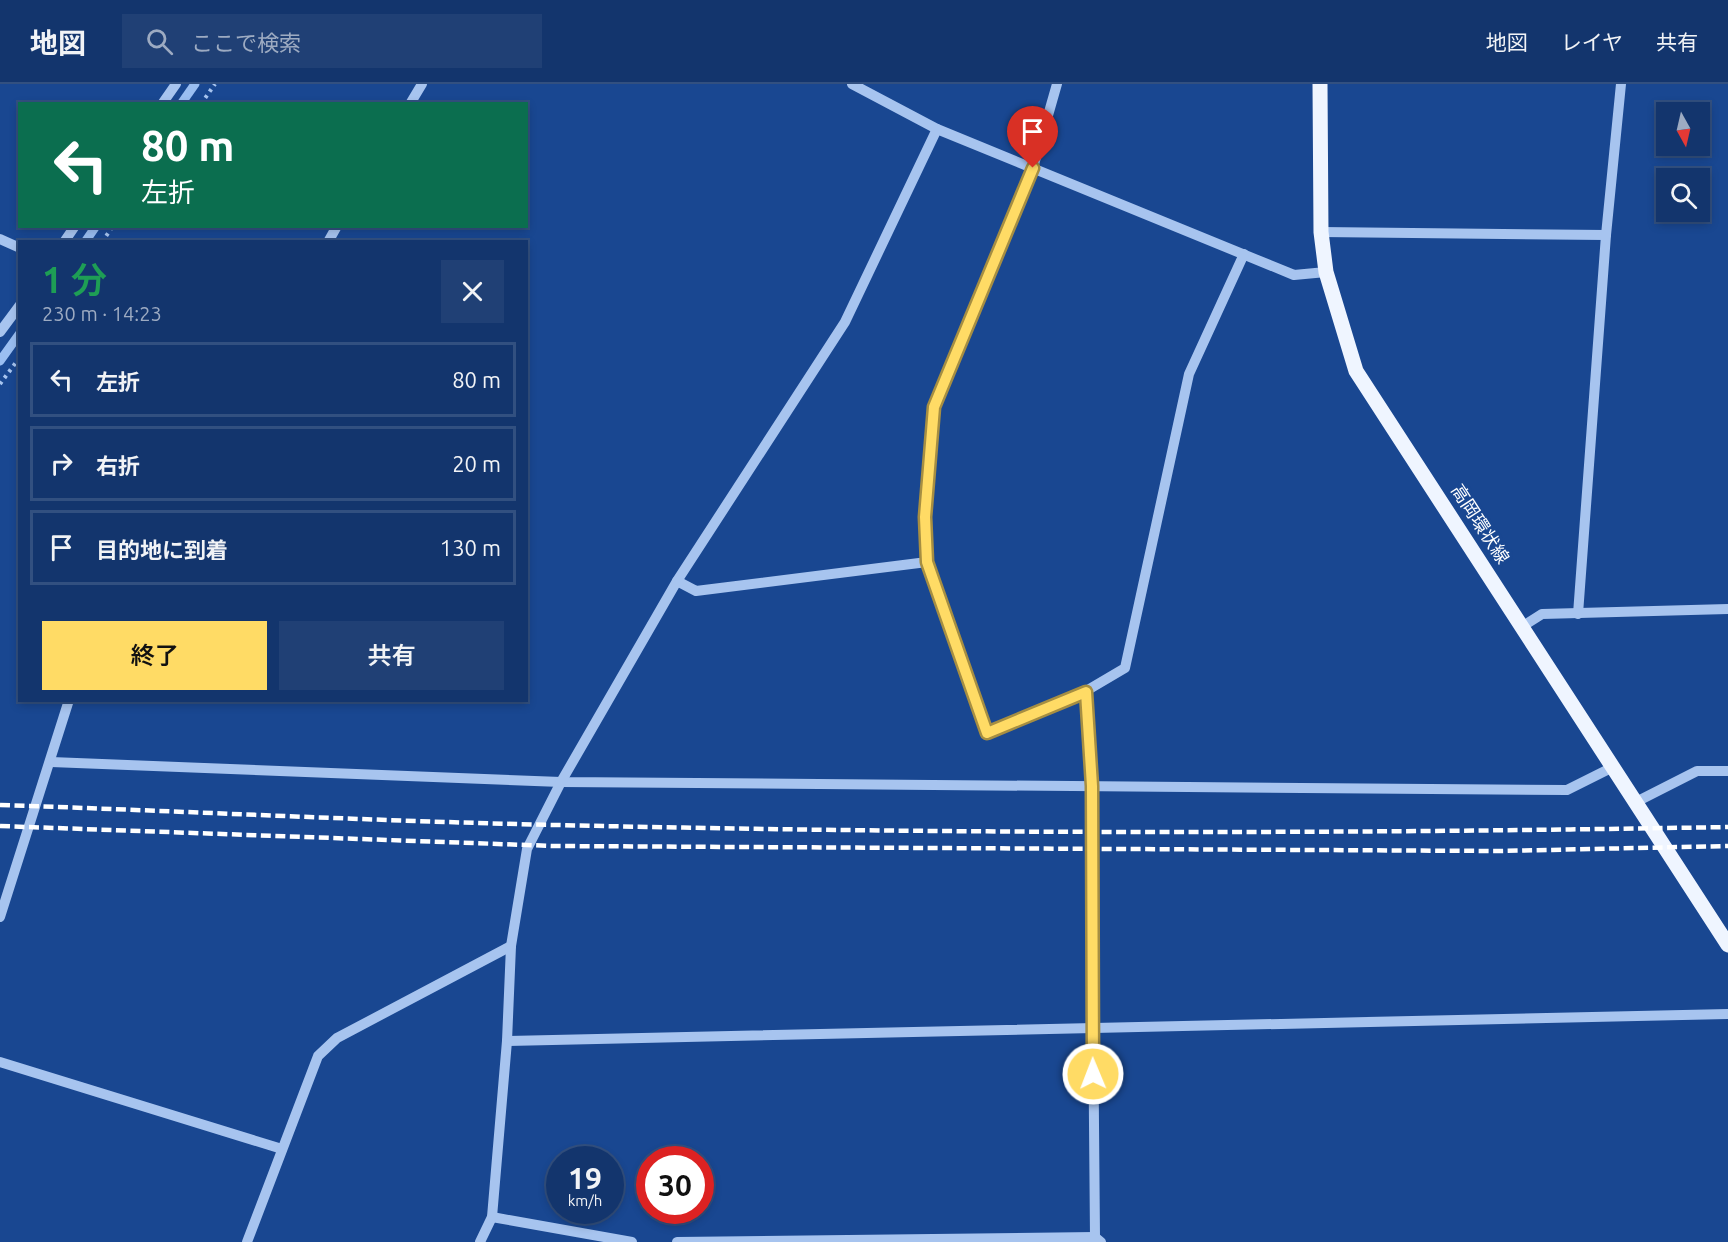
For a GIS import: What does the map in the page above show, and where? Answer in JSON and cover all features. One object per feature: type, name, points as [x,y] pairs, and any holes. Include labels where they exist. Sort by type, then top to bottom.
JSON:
[{"type":"main road","name":"高岡環状線","points":[[1320,84],[1321,232],[1326,272],[1356,371],[1728,945]]},
{"type":"street","points":[[163,102],[176,84]]},
{"type":"street","points":[[411,102],[422,84]]},
{"type":"street","points":[[852,84],[937,129],[1294,275],[1326,272]]},
{"type":"street","points":[[1057,84],[1033,168],[934,407],[925,517],[927,562],[987,733],[1086,692],[1125,668],[1189,374],[1244,254]]},
{"type":"street","points":[[1578,614],[1606,235],[1621,84]]},
{"type":"street","points":[[480,1242],[492,1217],[507,1041],[510,946],[527,849],[561,782],[677,580],[845,322],[937,129]]},
{"type":"street","points":[[1321,232],[1606,235]]},
{"type":"street","points":[[0,239],[18,247]]},
{"type":"street","points":[[0,332],[18,308]]},
{"type":"street","points":[[677,580],[696,591],[927,562]]},
{"type":"street","points":[[1523,626],[1542,614],[1728,609]]},
{"type":"street","points":[[677,1242],[1098,1239],[1092,1028],[1092,786],[1086,692]]},
{"type":"street","points":[[0,917],[68,702]]},
{"type":"street","points":[[51,762],[561,782],[1567,790],[1613,766]]},
{"type":"street","points":[[1636,802],[1697,771],[1728,771]]},
{"type":"street","points":[[247,1242],[318,1056],[338,1038],[510,946]]},
{"type":"street","points":[[507,1041],[1728,1014]]},
{"type":"street","points":[[0,1062],[282,1149]]},
{"type":"street","points":[[492,1217],[632,1242]]},
{"type":"path","points":[[202,102],[215,84]]},
{"type":"path","points":[[0,384],[18,360]]},
{"type":"waterway","points":[[182,102],[195,84]]},
{"type":"waterway","points":[[86,240],[95,228]]},
{"type":"waterway","points":[[0,361],[18,336]]},
{"type":"railway","points":[[0,805],[486,823],[849,830],[1288,832],[1728,827]]},
{"type":"railway","points":[[0,826],[554,846],[1500,851],[1728,846]]},
{"type":"route","points":[[1033,168],[934,407],[925,517],[927,562],[987,733],[1086,692],[1092,786],[1093,1074]]}]
